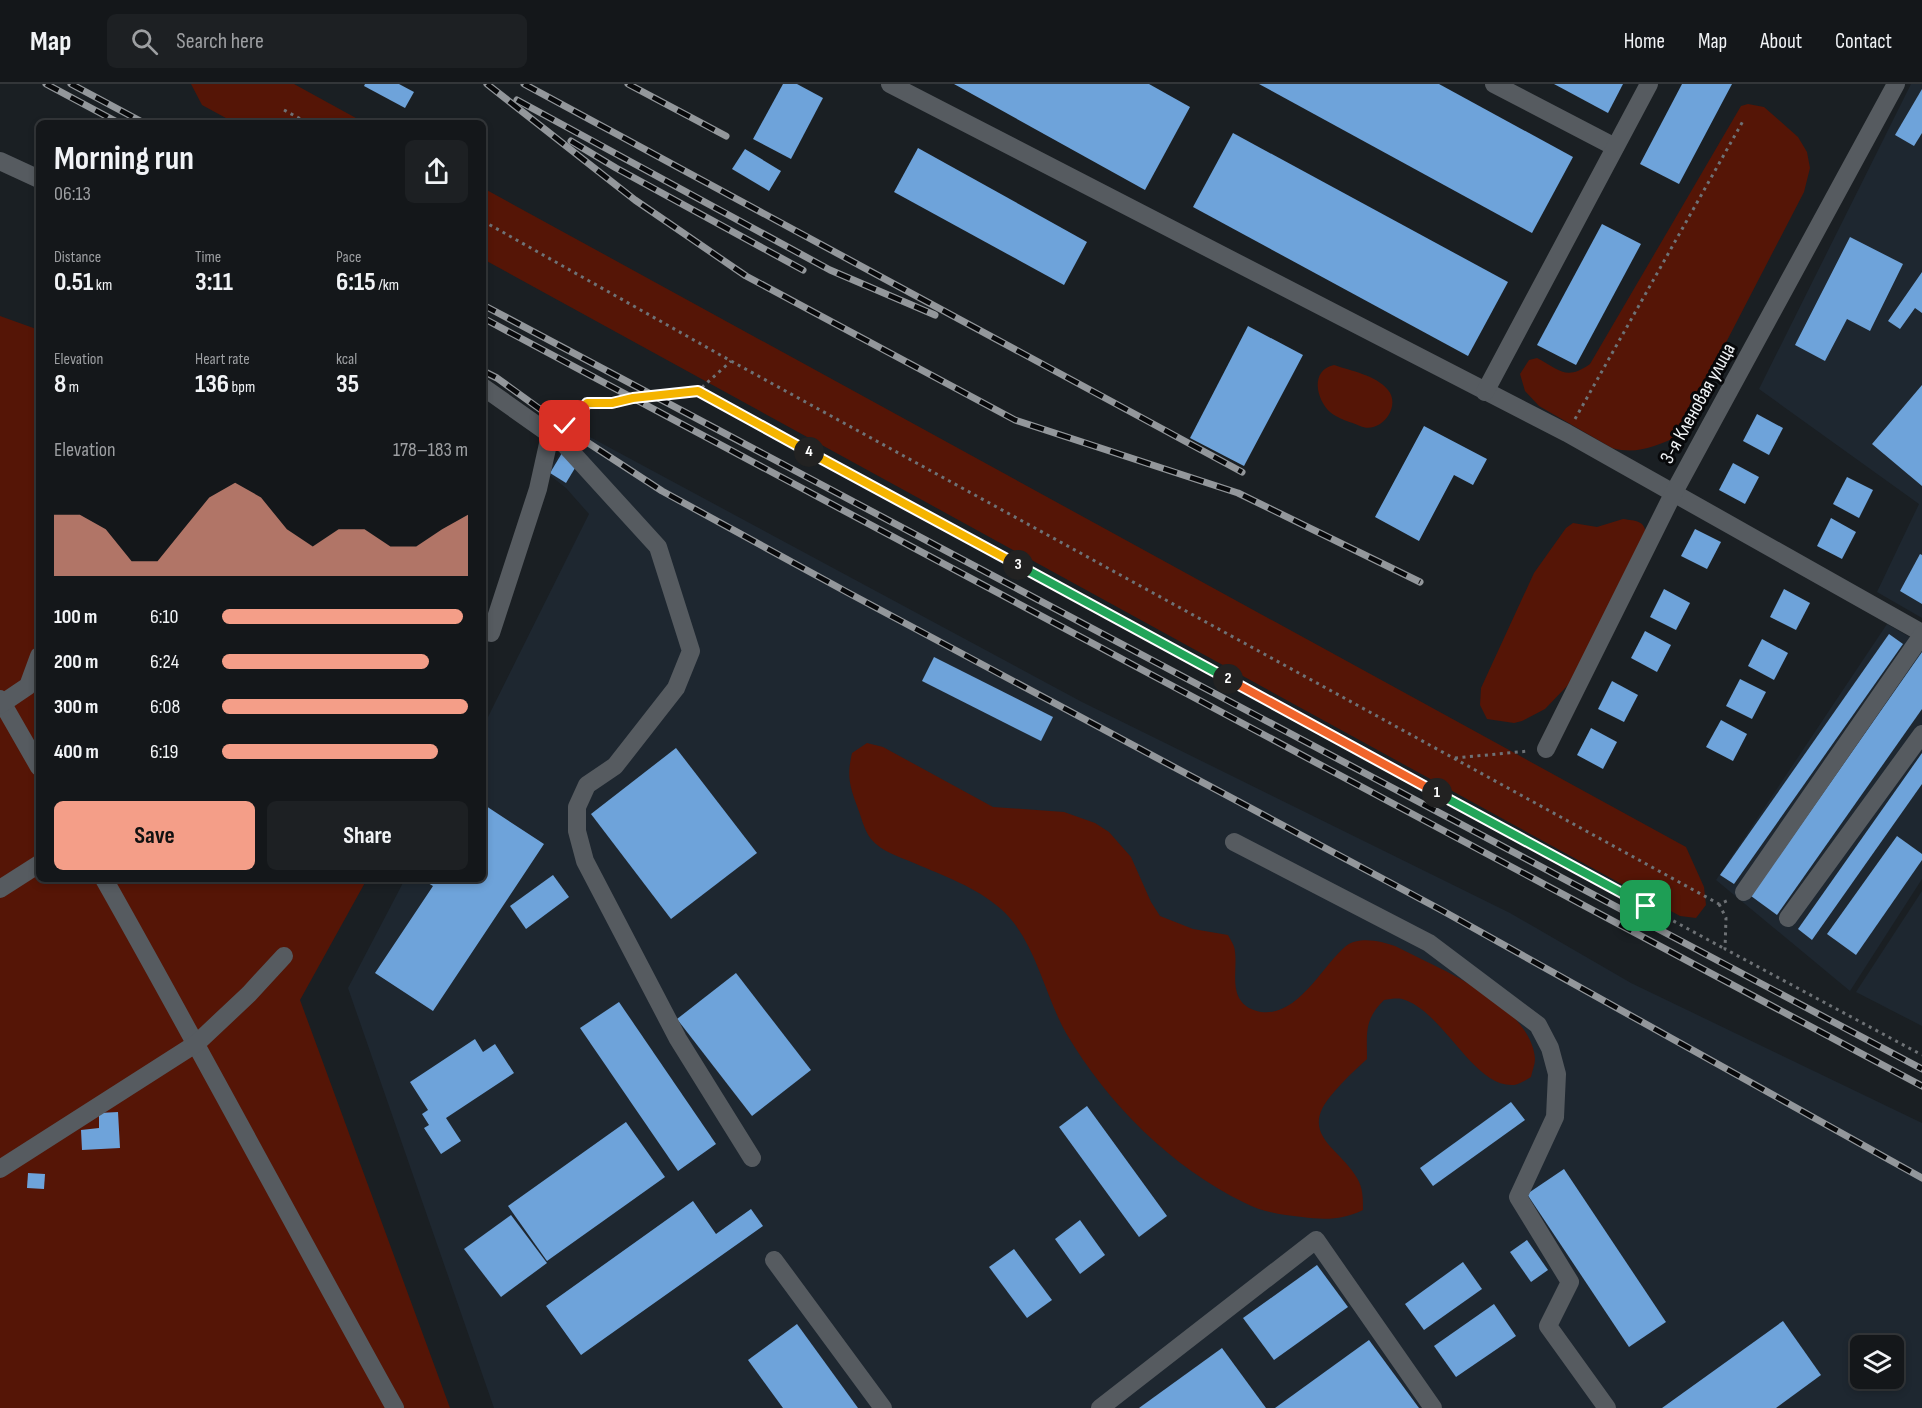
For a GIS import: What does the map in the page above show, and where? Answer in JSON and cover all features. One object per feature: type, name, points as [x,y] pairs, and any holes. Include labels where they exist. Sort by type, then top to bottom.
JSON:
[{"type":"street","points":[[890,84],[1567,433],[1922,634],[1744,892]]},
{"type":"street","points":[[1494,84],[1615,147]]},
{"type":"street","points":[[1485,392],[1649,84]]},
{"type":"street","name":"3-я Кленовая улица","points":[[1546,749],[1673,495],[1896,84]]},
{"type":"street","points":[[0,160],[36,178]]},
{"type":"street","points":[[486,389],[565,445],[658,547],[690,651],[676,688],[615,766],[587,785],[577,807],[577,831],[585,861],[678,1039],[752,1158]]},
{"type":"street","points":[[491,633],[538,489],[550,435]]},
{"type":"street","points":[[36,664],[28,686],[1,703],[36,762]]},
{"type":"street","points":[[1788,918],[1922,734]]},
{"type":"street","points":[[1234,842],[1429,943],[1538,1025],[1550,1048],[1557,1074],[1555,1117],[1518,1197],[1570,1282],[1548,1326],[1607,1408]]},
{"type":"street","points":[[0,889],[36,866]]},
{"type":"street","points":[[106,882],[197,1043],[269,1182],[395,1408]]},
{"type":"street","points":[[0,1168],[197,1043],[249,994],[284,956]]},
{"type":"street","points":[[1100,1408],[1316,1240],[1433,1408]]},
{"type":"street","points":[[774,1260],[883,1408]]},
{"type":"path","points":[[284,110],[302,120]]},
{"type":"path","points":[[1567,433],[1743,121]]},
{"type":"path","points":[[486,223],[731,361],[1719,904],[1726,918],[1725,949]]},
{"type":"path","points":[[550,435],[576,420],[587,403],[612,403],[633,398],[698,391],[731,361]]},
{"type":"path","points":[[698,391],[1922,1055]]},
{"type":"path","points":[[1453,758],[1546,749]]},
{"type":"path","points":[[1719,904],[1744,892]]},
{"type":"shaded area","points":[[191,84],[294,84],[360,120],[230,120],[202,105]]},
{"type":"shaded area","points":[[1911,84],[1922,84],[1922,618],[1877,592],[1919,504],[1759,389]]},
{"type":"shaded area","points":[[1748,104],[1764,107],[1798,137],[1807,152],[1810,168],[1804,192],[1677,437],[1638,450],[1612,448],[1539,406],[1525,391],[1520,374],[1529,360],[1537,358],[1558,370],[1569,373],[1590,364],[1741,106]]},
{"type":"shaded area","points":[[486,190],[1686,847],[1704,887],[1706,905],[1696,918],[1680,916],[486,261]]},
{"type":"shaded area","points":[[0,316],[36,329],[36,882],[365,882],[300,1000],[450,1408],[0,1408]]},
{"type":"shaded area","points":[[1334,365],[1370,377],[1388,390],[1392,397],[1392,404],[1387,418],[1375,427],[1368,428],[1337,417],[1330,412],[1321,400],[1318,379],[1326,368]]},
{"type":"shaded area","points":[[575,429],[1082,702],[1510,913],[1631,983],[1922,1123],[1922,1408],[494,1408],[348,988],[403,882],[486,882],[486,721],[589,514],[566,488],[547,473]]},
{"type":"shaded area","points":[[1623,519],[1642,524],[1646,535],[1568,685],[1545,709],[1522,721],[1514,723],[1487,719],[1480,705],[1481,688],[1534,573],[1566,528],[1573,523],[1597,527]]},
{"type":"shaded area","points":[[1887,624],[1922,644],[1922,879],[1850,991],[1716,880]]},
{"type":"shaded area","points":[[867,743],[883,747],[993,807],[1064,812],[1095,823],[1109,832],[1131,857],[1151,902],[1160,916],[1193,929],[1228,935],[1235,950],[1237,993],[1248,1008],[1261,1012],[1287,1007],[1298,999],[1346,946],[1364,940],[1383,942],[1457,977],[1500,1005],[1517,1021],[1530,1039],[1535,1059],[1531,1077],[1514,1085],[1499,1083],[1471,1062],[1431,1017],[1417,1006],[1402,999],[1384,1000],[1370,1020],[1367,1034],[1367,1059],[1334,1092],[1323,1106],[1319,1119],[1320,1129],[1325,1139],[1359,1182],[1363,1210],[1341,1217],[1318,1219],[1272,1213],[1245,1203],[1192,1171],[1167,1152],[1144,1131],[1101,1084],[1058,1018],[1031,951],[1013,921],[1001,909],[970,888],[891,853],[871,839],[854,798],[849,774],[852,753]]},
{"type":"shaded area","points":[[1922,891],[1922,1026],[1856,992]]},
{"type":"building","points":[[365,84],[399,84],[414,92],[405,108],[364,86]]},
{"type":"building","points":[[783,84],[797,84],[823,98],[791,159],[753,139]]},
{"type":"building","points":[[954,84],[1149,84],[1190,107],[1145,190]]},
{"type":"building","points":[[1259,84],[1439,84],[1573,157],[1532,233]]},
{"type":"building","points":[[1554,84],[1623,84],[1608,113]]},
{"type":"building","points":[[1682,84],[1732,84],[1679,184],[1640,164]]},
{"type":"building","points":[[1922,89],[1922,133],[1914,146],[1895,135]]},
{"type":"building","points":[[1233,133],[1508,282],[1468,356],[1193,207]]},
{"type":"building","points":[[918,148],[1087,242],[1064,285],[894,192]]},
{"type":"building","points":[[745,149],[781,171],[769,191],[732,169]]},
{"type":"building","points":[[1602,224],[1641,244],[1576,365],[1537,345]]},
{"type":"building","points":[[1850,237],[1903,264],[1870,331],[1847,319],[1825,361],[1795,345]]},
{"type":"building","points":[[1922,272],[1922,313],[1915,308],[1900,329],[1888,321]]},
{"type":"building","points":[[1248,326],[1303,355],[1244,466],[1190,438]]},
{"type":"building","points":[[1922,385],[1922,486],[1872,444]]},
{"type":"building","points":[[1757,414],[1783,428],[1769,455],[1743,441]]},
{"type":"building","points":[[1424,426],[1487,459],[1473,485],[1454,475],[1419,541],[1375,517]]},
{"type":"building","points":[[562,453],[578,463],[566,483],[550,473]]},
{"type":"building","points":[[1733,463],[1759,477],[1745,504],[1719,490]]},
{"type":"building","points":[[1847,477],[1873,490],[1859,518],[1833,504]]},
{"type":"building","points":[[1831,518],[1856,532],[1842,559],[1817,546]]},
{"type":"building","points":[[1695,529],[1721,542],[1707,569],[1681,556]]},
{"type":"building","points":[[1920,554],[1922,555],[1922,604],[1900,591]]},
{"type":"building","points":[[1664,589],[1690,603],[1676,630],[1650,617]]},
{"type":"building","points":[[1784,589],[1810,603],[1796,630],[1770,617]]},
{"type":"building","points":[[1645,631],[1671,645],[1657,672],[1631,658]]},
{"type":"building","points":[[1889,634],[1903,644],[1734,884],[1720,875]]},
{"type":"building","points":[[1762,639],[1788,653],[1774,680],[1748,666]]},
{"type":"building","points":[[1922,652],[1922,709],[1777,915],[1751,896]]},
{"type":"building","points":[[934,657],[1053,717],[1041,741],[922,681]]},
{"type":"building","points":[[1740,679],[1766,692],[1752,719],[1726,706]]},
{"type":"building","points":[[1612,681],[1638,695],[1624,722],[1598,709]]},
{"type":"building","points":[[1721,720],[1747,734],[1733,761],[1706,747]]},
{"type":"building","points":[[1591,728],[1617,742],[1603,769],[1577,755]]},
{"type":"building","points":[[676,748],[757,853],[671,919],[591,814]]},
{"type":"building","points":[[1922,753],[1922,784],[1812,940],[1798,929]]},
{"type":"building","points":[[486,806],[544,844],[433,1011],[375,973],[433,886],[426,882],[486,882]]},
{"type":"building","points":[[1897,836],[1922,854],[1922,860],[1856,955],[1827,934]]},
{"type":"building","points":[[553,875],[569,897],[526,929],[510,906]]},
{"type":"building","points":[[736,973],[811,1070],[752,1116],[677,1019]]},
{"type":"building","points":[[619,1002],[716,1144],[678,1171],[580,1028]]},
{"type":"building","points":[[475,1039],[483,1052],[495,1044],[514,1073],[446,1118],[461,1141],[441,1154],[424,1128],[429,1125],[422,1114],[428,1110],[410,1082]]},
{"type":"building","points":[[1511,1102],[1525,1120],[1433,1186],[1420,1168]]},
{"type":"building","points":[[1087,1106],[1167,1216],[1139,1237],[1059,1127]]},
{"type":"building","points":[[118,1112],[120,1148],[82,1150],[81,1130],[99,1128],[99,1113]]},
{"type":"building","points":[[626,1122],[665,1177],[547,1261],[508,1206]]},
{"type":"building","points":[[1564,1169],[1666,1322],[1629,1347],[1527,1194]]},
{"type":"building","points":[[28,1173],[45,1174],[44,1189],[27,1188]]},
{"type":"building","points":[[693,1201],[716,1234],[751,1209],[763,1226],[581,1355],[546,1306]]},
{"type":"building","points":[[511,1215],[547,1263],[501,1297],[464,1249]]},
{"type":"building","points":[[1080,1220],[1105,1255],[1080,1274],[1055,1239]]},
{"type":"building","points":[[1527,1240],[1548,1270],[1531,1282],[1510,1252]]},
{"type":"building","points":[[1014,1249],[1052,1300],[1027,1318],[989,1267]]},
{"type":"building","points":[[1463,1262],[1482,1289],[1424,1330],[1405,1304]]},
{"type":"building","points":[[1317,1265],[1348,1307],[1274,1360],[1243,1318]]},
{"type":"building","points":[[1494,1304],[1516,1336],[1456,1377],[1434,1346]]},
{"type":"building","points":[[1783,1321],[1821,1375],[1776,1408],[1662,1408]]},
{"type":"building","points":[[797,1324],[858,1408],[783,1408],[748,1360]]},
{"type":"building","points":[[1369,1340],[1419,1408],[1275,1408]]},
{"type":"building","points":[[1222,1348],[1266,1408],[1139,1408]]},
{"type":"railway","points":[[46,84],[113,120]]},
{"type":"railway","points":[[71,84],[138,120]]},
{"type":"railway","points":[[487,84],[635,200],[746,276],[1015,420],[1238,493],[1420,582]]},
{"type":"railway","points":[[524,84],[1242,472]]},
{"type":"railway","points":[[628,84],[726,136]]},
{"type":"railway","points":[[517,100],[830,270],[935,315]]},
{"type":"railway","points":[[571,141],[803,270]]},
{"type":"railway","points":[[486,307],[1922,1069]]},
{"type":"railway","points":[[486,320],[1922,1086]]},
{"type":"railway","points":[[486,372],[662,491],[1443,911],[1922,1178]]},
{"type":"route","points":[[565,426],[576,420],[587,403],[612,403],[633,398],[698,391],[1646,906]]}]
